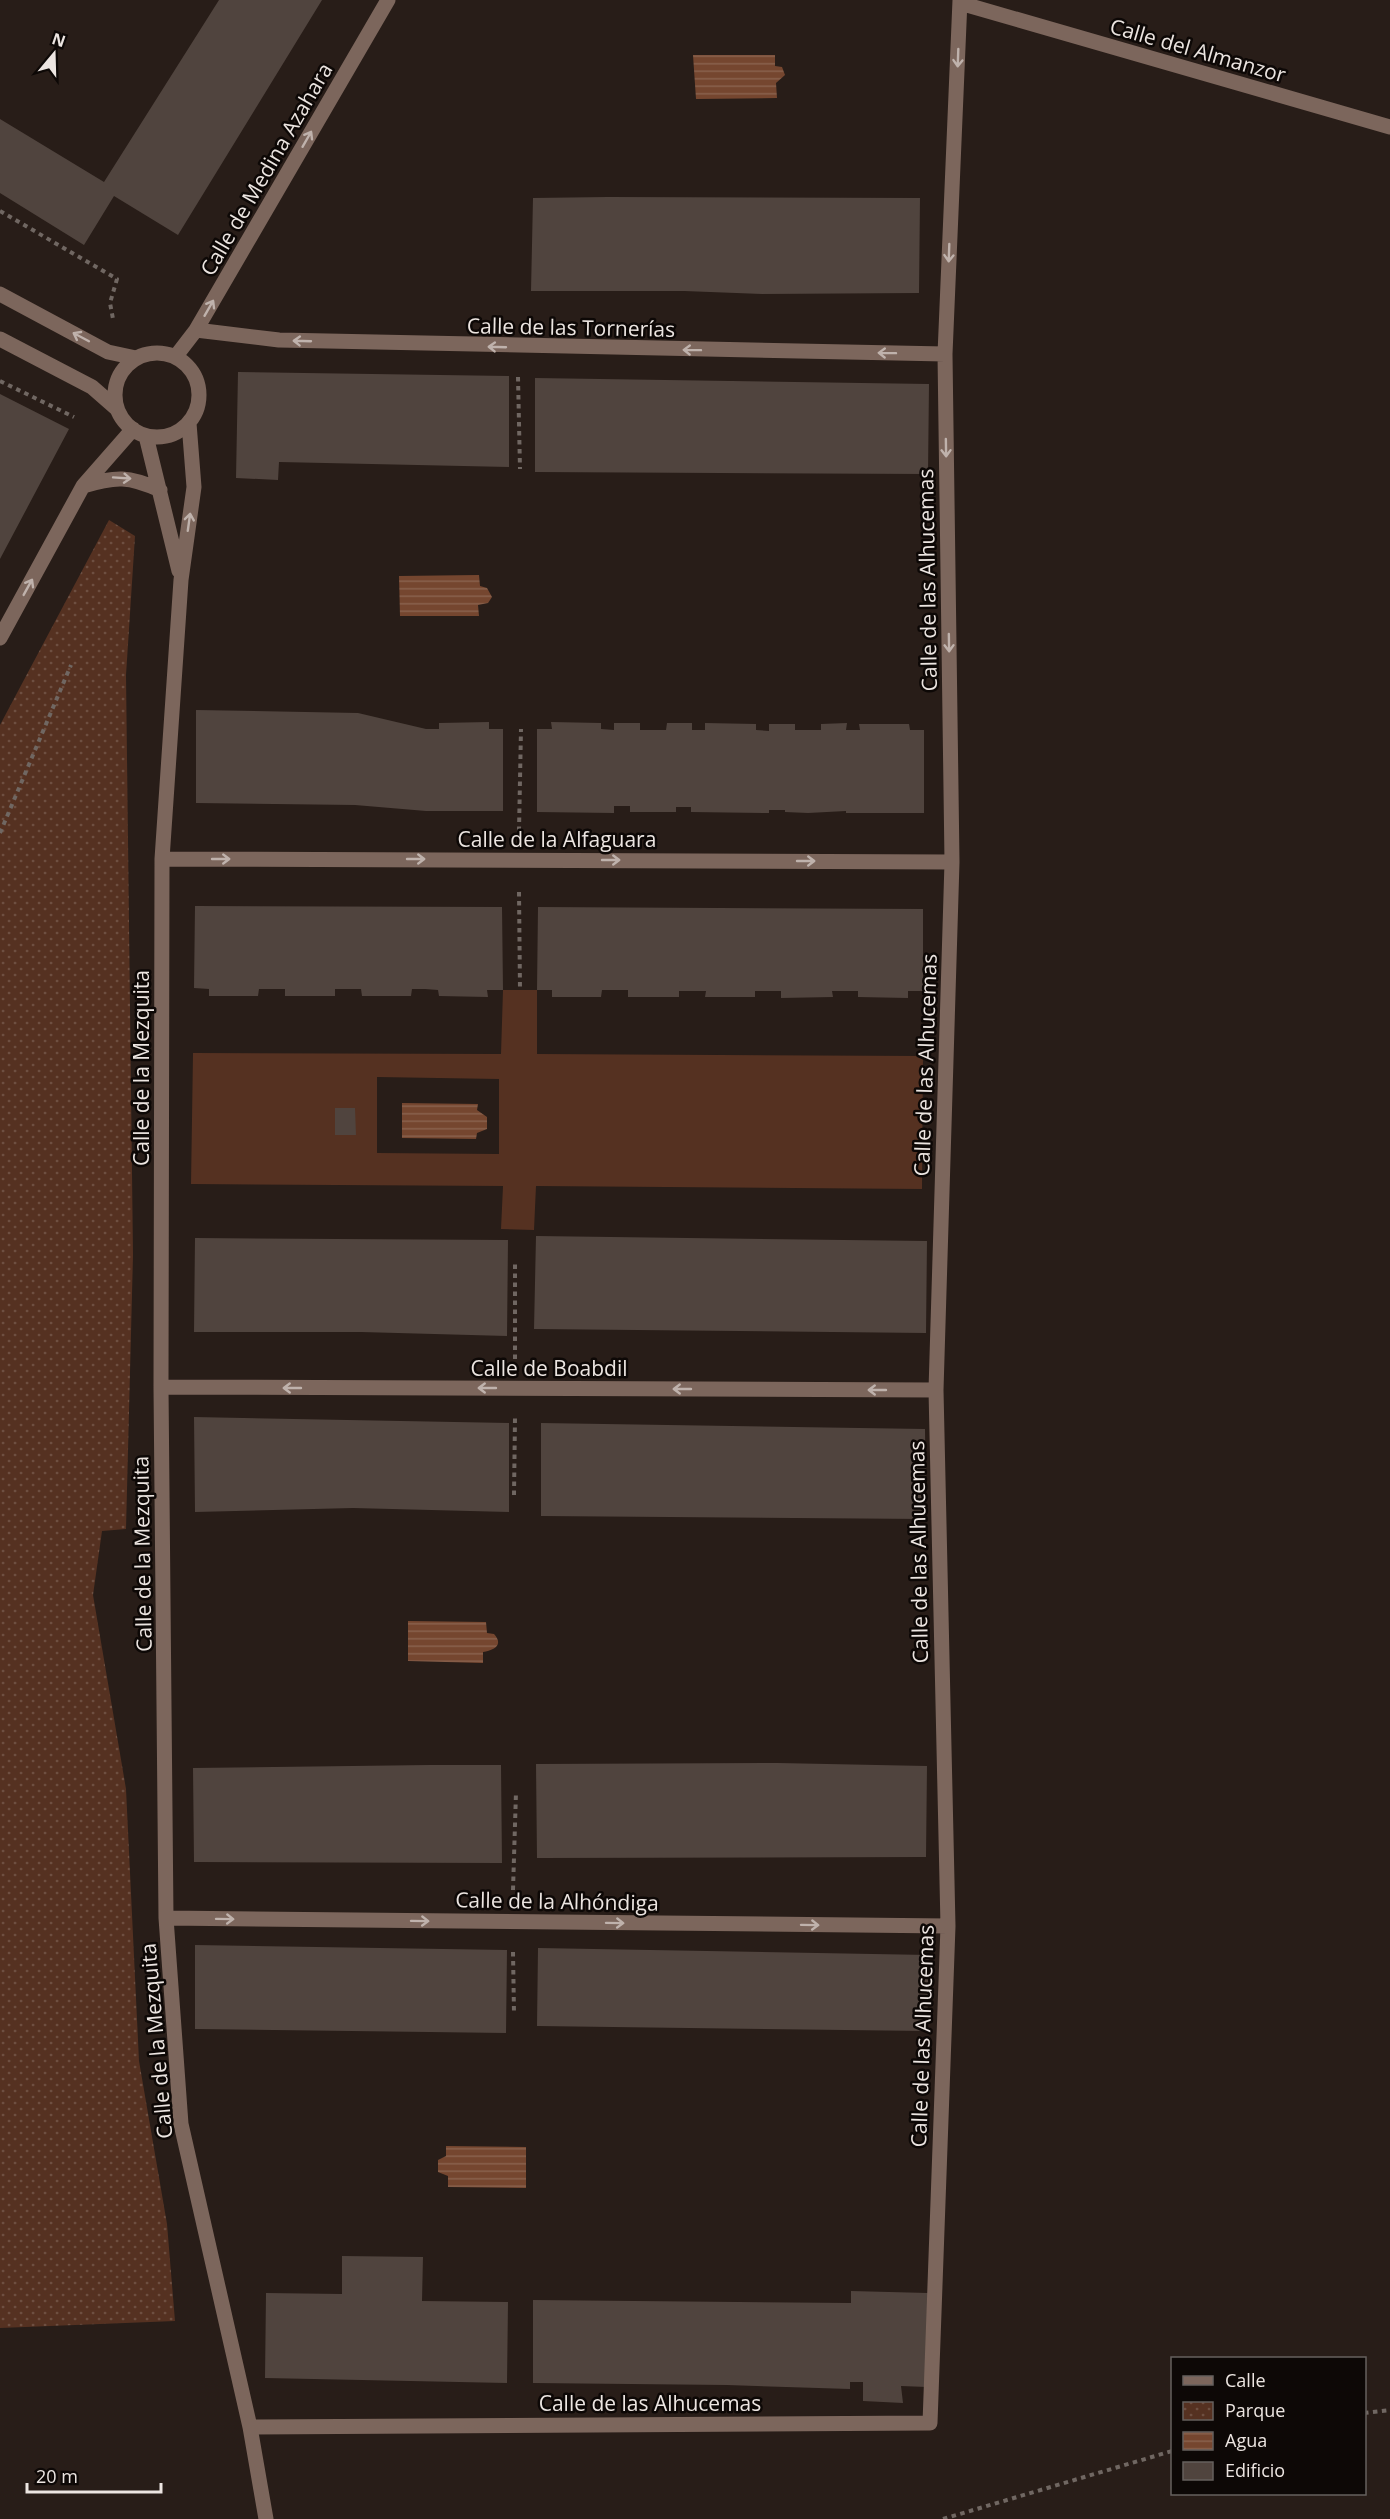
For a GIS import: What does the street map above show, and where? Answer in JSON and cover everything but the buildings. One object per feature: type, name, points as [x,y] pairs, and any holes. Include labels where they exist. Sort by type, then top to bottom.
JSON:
[{"type":"street","name":"Calle de Medina Azahara","points":[[176,356],[196,330],[388,0]]},
{"type":"street","name":"Calle del Almanzor","points":[[960,1],[1390,127]]},
{"type":"street","name":"Calle de las Alhucemas","points":[[250,2427],[930,2423],[948,1926],[936,1390],[952,862],[945,354],[960,1]]},
{"type":"street","points":[[0,294],[108,352],[136,358]]},
{"type":"street","name":"Calle de las Tornerías","points":[[196,330],[279,340],[518,347],[945,354]]},
{"type":"street","points":[[0,339],[92,387],[139,433],[161,437],[177,433],[189,423],[197,410],[200,394],[197,379],[189,366],[176,356],[163,352],[149,353],[136,358],[122,371],[115,389],[116,408]]},
{"type":"street","name":"Calle de la Mezquita","points":[[189,423],[194,487],[181,580],[162,859],[161,1387],[166,1918],[181,2124],[250,2427],[266,2519]]},
{"type":"street","points":[[0,638],[83,486],[139,433]]},
{"type":"street","name":"Calle de la Mezquita","points":[[139,433],[160,490],[181,580]]},
{"type":"street","points":[[83,486],[110,478],[135,479],[160,490]]},
{"type":"street","name":"Calle de la Alfaguara","points":[[162,859],[952,862]]},
{"type":"street","name":"Calle de Boabdil","points":[[161,1387],[936,1390]]},
{"type":"street","name":"Calle de la Alhóndiga","points":[[166,1918],[948,1926]]},
{"type":"path","points":[[0,212],[117,279],[110,303],[114,324]]},
{"type":"path","points":[[518,347],[520,469]]},
{"type":"path","points":[[0,381],[74,417]]},
{"type":"path","points":[[0,833],[71,665]]},
{"type":"path","points":[[1366,2413],[1390,2410]]},
{"type":"path","points":[[943,2519],[1171,2452]]},
{"type":"green space","points":[[109,520],[135,536],[126,675],[133,1255],[126,1529],[102,1531],[93,1595],[126,1789],[139,2061],[167,2224],[175,2321],[0,2328],[0,725]]},
{"type":"green space","points":[[503,990],[537,990],[537,1054],[923,1056],[922,1189],[536,1186],[534,1230],[501,1229],[503,1186],[191,1184],[193,1053],[501,1054]],"holes":[[[377,1077],[499,1079],[499,1154],[377,1153]]]},
{"type":"water","points":[[693,55],[775,55],[775,66],[782,67],[785,75],[776,83],[777,98],[696,99]]},
{"type":"water","points":[[479,575],[480,586],[487,588],[492,597],[488,603],[478,605],[479,616],[400,616],[399,576]]},
{"type":"water","points":[[402,1103],[478,1104],[477,1110],[487,1117],[487,1129],[477,1133],[476,1139],[402,1138]]},
{"type":"water","points":[[408,1621],[486,1622],[487,1633],[494,1634],[498,1644],[491,1650],[483,1652],[483,1663],[408,1661]]},
{"type":"water","points":[[446,2146],[526,2147],[526,2188],[448,2187],[448,2176],[438,2172],[438,2160],[446,2156]]}]
